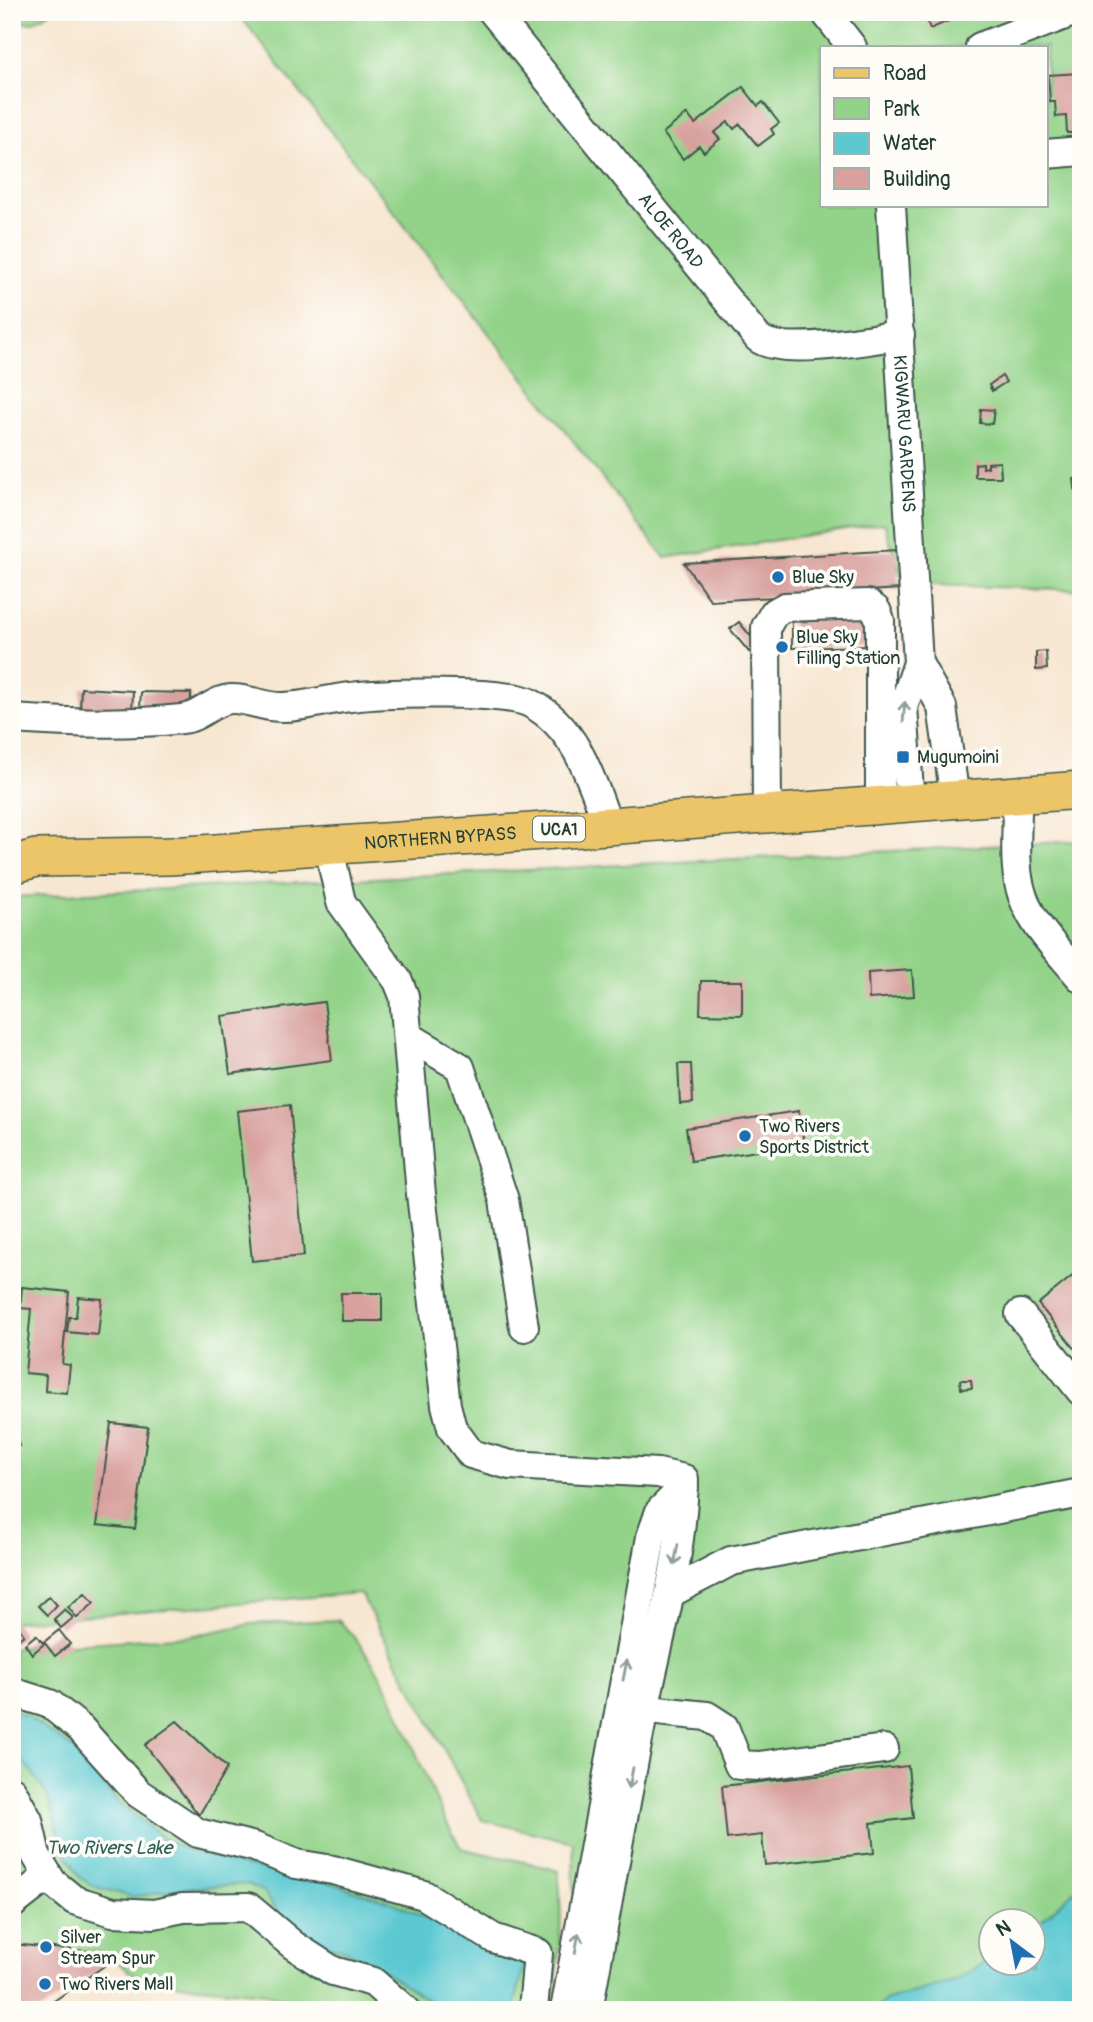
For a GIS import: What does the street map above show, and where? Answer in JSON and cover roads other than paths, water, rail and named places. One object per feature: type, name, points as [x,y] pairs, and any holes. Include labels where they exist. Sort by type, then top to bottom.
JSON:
[{"type":"main road","name":"NORTHERN BYPASS","points":[[20,860],[170,856],[768,815],[1081,790]]},
{"type":"street","name":"ALOE ROAD","points":[[493,12],[758,338],[769,344],[794,345],[900,335]]},
{"type":"street","points":[[825,12],[851,46]]},
{"type":"street","points":[[983,46],[1073,12]]},
{"type":"street","points":[[1048,154],[1081,151]]},
{"type":"street","name":"KIGWARU GARDENS","points":[[891,206],[918,663],[903,707],[895,805]]},
{"type":"street","points":[[768,815],[766,627],[774,614],[785,607],[868,604],[876,610],[880,620],[895,805]]},
{"type":"street","name":"KIGWARU GARDENS","points":[[918,663],[942,707],[955,799]]},
{"type":"street","points":[[12,719],[64,722],[186,719],[231,699],[280,708],[351,697],[409,695],[484,695],[527,701],[546,712],[575,748],[590,775],[608,825]]},
{"type":"street","points":[[1017,794],[1019,886],[1027,907],[1041,929],[1081,978]]},
{"type":"street","points":[[328,844],[341,902],[398,981],[408,1014],[420,1181],[442,1374],[452,1428],[471,1454],[486,1461],[510,1465],[674,1474],[684,1479],[670,1593],[631,1708],[565,2010]]},
{"type":"street","points":[[408,1036],[460,1067],[504,1200],[524,1327]]},
{"type":"street","points":[[1020,1314],[1081,1391]]},
{"type":"street","points":[[588,2010],[631,1708],[651,1537],[660,1511],[684,1487]]},
{"type":"street","points":[[670,1593],[732,1560],[1081,1493]]},
{"type":"street","points":[[12,1692],[50,1704],[81,1729],[138,1793],[198,1833],[255,1847],[296,1864],[333,1870],[424,1895],[493,1938],[538,1953],[533,2010]]},
{"type":"street","points":[[631,1708],[707,1716],[724,1727],[739,1765],[759,1766],[884,1749]]},
{"type":"street","points":[[12,1791],[28,1820],[36,1854],[48,1876],[74,1900],[114,1912],[155,1914],[183,1909],[248,1907],[303,1952],[333,1971],[373,1982],[405,2010]]},
{"type":"street","points":[[12,1904],[48,1876]]},
{"type":"water","name":"Two Rivers Lake","points":[[12,1711],[25,1715],[81,1754],[115,1799],[162,1838],[190,1851],[250,1867],[321,1880],[394,1903],[525,1963],[513,2010],[442,2010],[347,1950],[324,1945],[300,1931],[280,1915],[264,1892],[248,1884],[187,1888],[132,1897],[94,1886],[81,1878],[63,1849],[48,1796],[28,1767],[12,1755]]},
{"type":"water","points":[[1074,1891],[1081,1892],[1081,2003],[1035,2010],[874,2010],[887,2000],[954,1981],[978,1967],[978,1976],[1048,1976],[1048,1915]]},
{"type":"place","name":"Blue Sky","points":[[778,577]]},
{"type":"place","name":"Blue Sky Filling Station","points":[[782,647]]},
{"type":"place","name":"Mugumoini","points":[[903,757]]},
{"type":"place","name":"Two Rivers Sports District","points":[[745,1136]]},
{"type":"place","name":"Silver Stream Spur","points":[[46,1947]]},
{"type":"place","name":"Two Rivers Mall","points":[[45,1984]]}]
